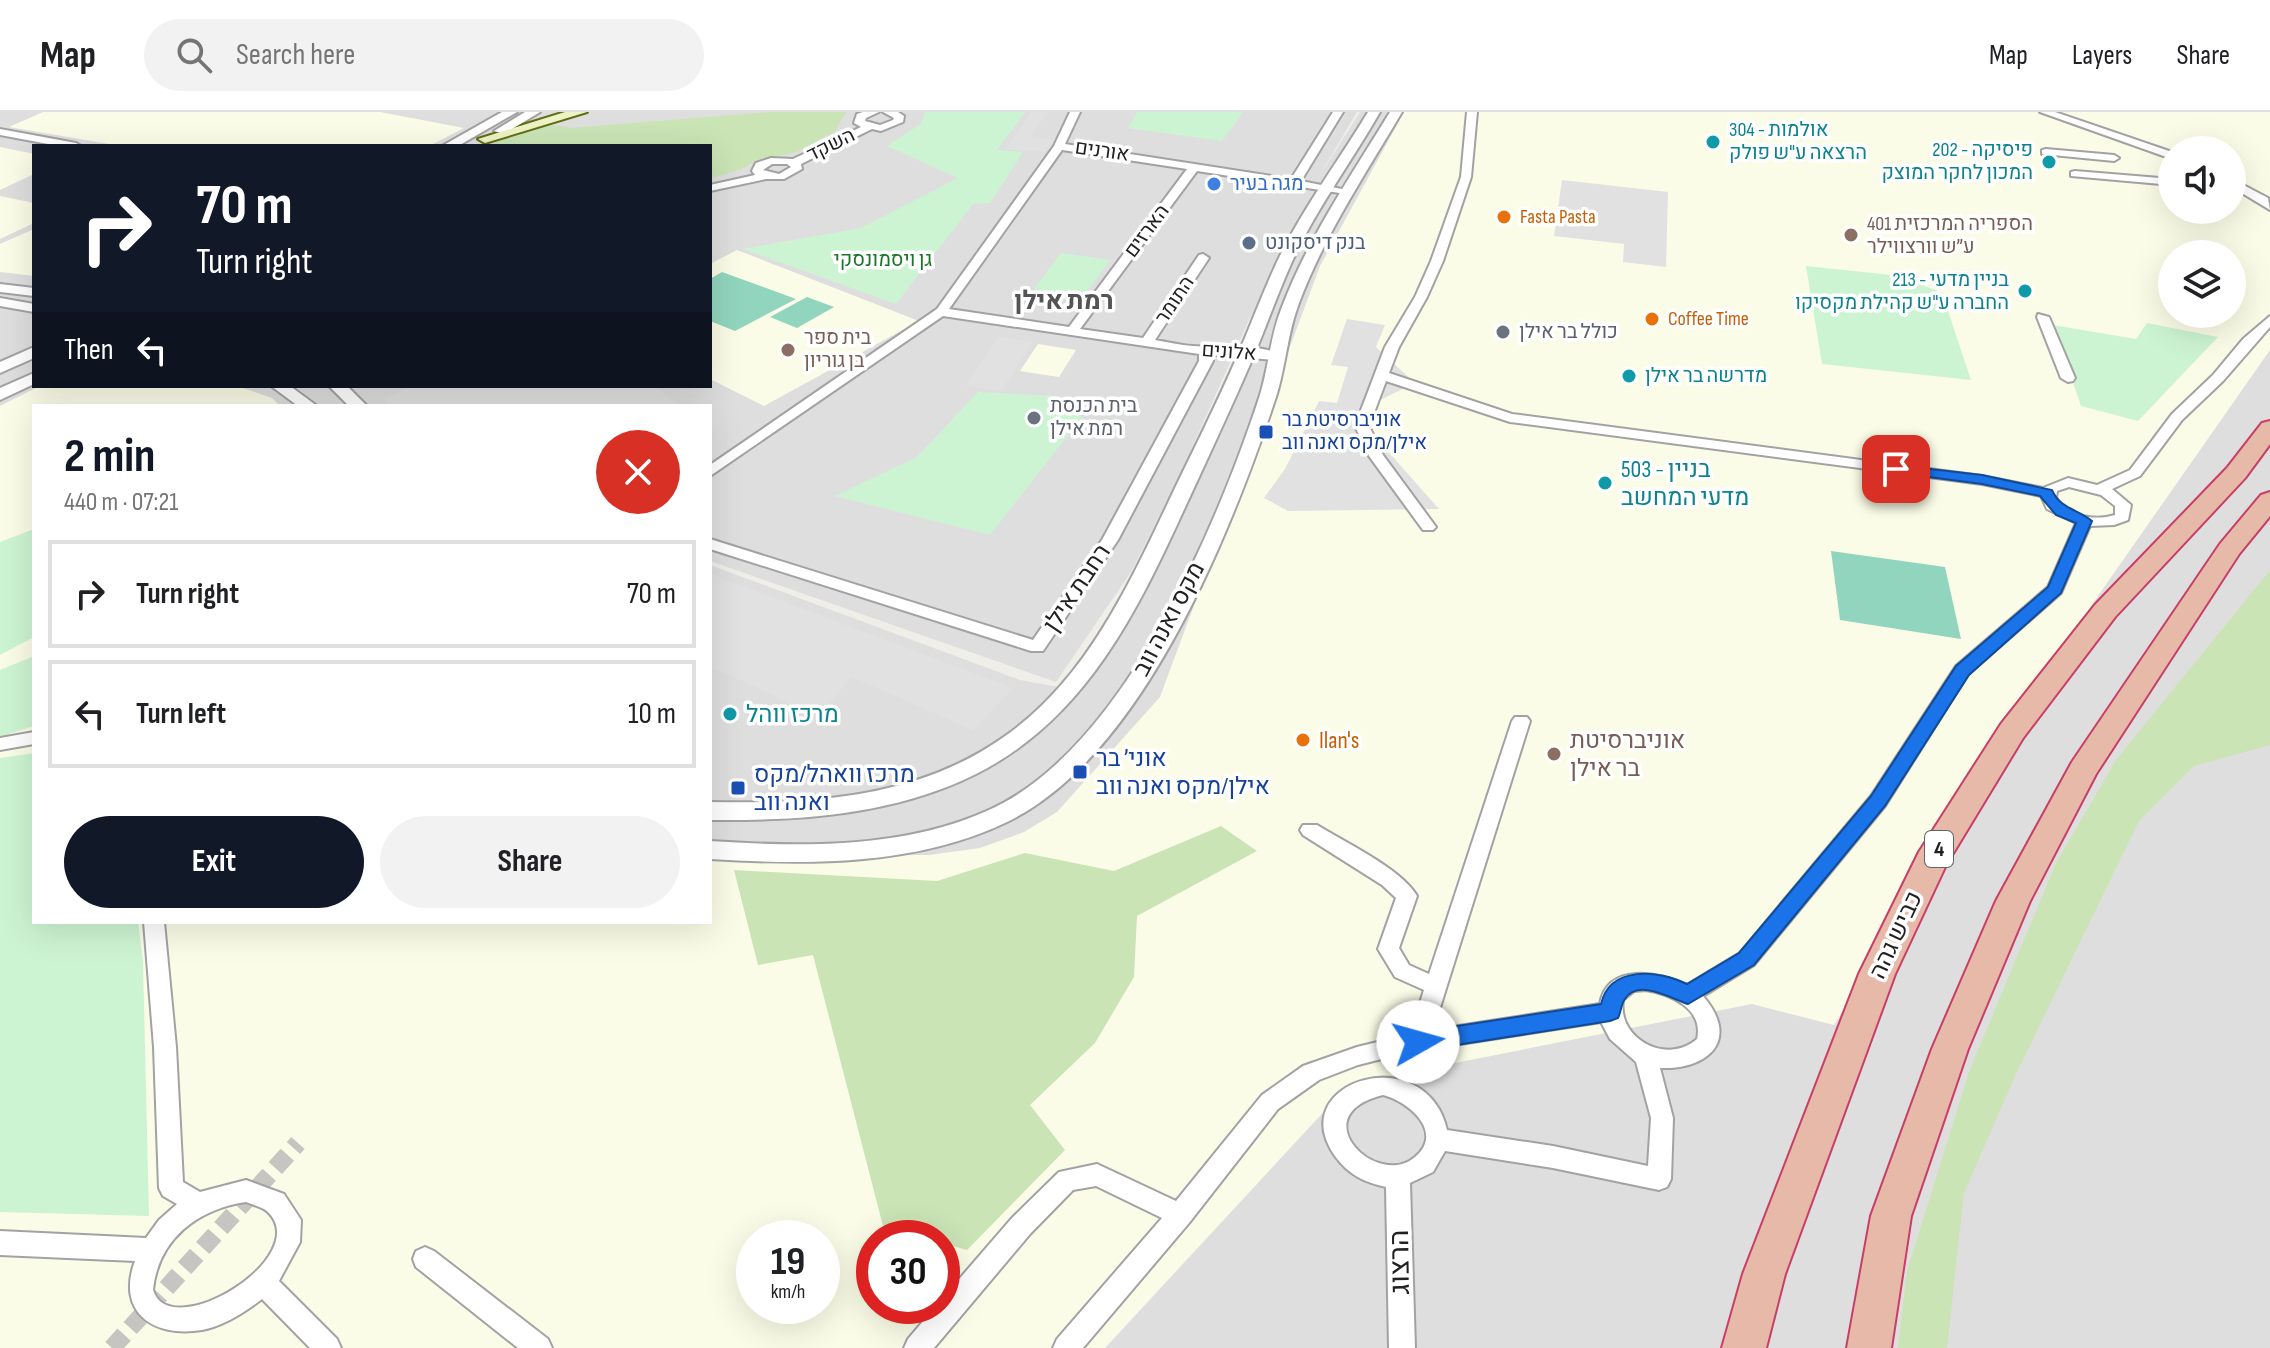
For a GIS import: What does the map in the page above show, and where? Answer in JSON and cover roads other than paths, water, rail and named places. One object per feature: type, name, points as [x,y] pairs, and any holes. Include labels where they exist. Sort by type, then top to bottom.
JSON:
[{"type":"highway","name":"כביש גהה","points":[[1744,1348],[1764,1274],[1877,974],[1931,861],[2012,731],[2105,611],[2236,473],[2270,428]]},
{"type":"highway","points":[[1869,1348],[1891,1216],[1950,1049],[2013,901],[2083,770],[2229,550],[2270,500]]},
{"type":"main road","points":[[488,126],[529,124],[580,112]]},
{"type":"street","points":[[452,144],[511,112]]},
{"type":"street","points":[[473,144],[488,126],[534,112]]},
{"type":"street","points":[[865,126],[859,118],[874,112]]},
{"type":"street","name":"השקד","points":[[761,172],[793,173],[798,167],[792,162],[865,126],[881,128],[898,122],[899,116],[888,112]]},
{"type":"street","points":[[1059,146],[1075,112]]},
{"type":"street","points":[[1293,184],[1338,112]]},
{"type":"street","name":"מקס ואנה ווב","points":[[712,811],[798,811],[911,792],[968,771],[1032,728],[1061,702],[1089,668],[1123,617],[1246,357],[1284,262],[1374,112]]},
{"type":"street","name":"מקס ואנה ווב","points":[[712,850],[883,847],[963,829],[1003,814],[1053,779],[1112,717],[1164,636],[1247,453],[1273,383],[1281,330],[1306,265],[1346,191],[1396,112]]},
{"type":"street","points":[[1428,527],[1376,456],[1362,426],[1392,347],[1437,261],[1466,177],[1472,112]]},
{"type":"street","points":[[2045,112],[2158,151]]},
{"type":"street","points":[[2046,152],[2114,158],[2101,131]]},
{"type":"street","points":[[0,132],[65,144]]},
{"type":"street","name":"אורנים","points":[[941,312],[1059,146],[1346,191]]},
{"type":"street","name":"הארזים","points":[[1071,333],[1194,167]]},
{"type":"street","points":[[712,181],[761,172]]},
{"type":"street","points":[[712,187],[761,172]]},
{"type":"street","points":[[2075,174],[2158,181]]},
{"type":"street","points":[[2246,192],[2270,207]]},
{"type":"street","name":"התומר","points":[[1147,342],[1203,258]]},
{"type":"street","points":[[0,288],[32,292]]},
{"type":"street","points":[[0,302],[32,308]]},
{"type":"street","points":[[712,471],[941,312]]},
{"type":"street","name":"אלונים","points":[[941,312],[1147,342],[1206,356]]},
{"type":"street","points":[[2043,317],[2068,378]]},
{"type":"street","points":[[2100,489],[2135,473],[2177,417],[2218,378],[2270,320]]},
{"type":"street","name":"אלונים","points":[[1071,333],[1117,346],[1206,356],[1276,356]]},
{"type":"street","points":[[0,368],[32,353]]},
{"type":"street","name":"רחבת אילן","points":[[712,545],[1037,647],[1110,540],[1206,356]]},
{"type":"street","points":[[1382,375],[1510,418],[1982,480],[2047,493]]},
{"type":"street","points":[[0,395],[32,379]]},
{"type":"street","points":[[282,388],[306,404]]},
{"type":"street","points":[[339,388],[357,404]]},
{"type":"street","points":[[2068,482],[2100,489],[2123,505],[2123,517],[2108,523],[2084,521],[2061,512],[2048,499],[2047,493],[2057,484],[2068,482]]},
{"type":"street","points":[[1688,995],[1747,959],[1878,801],[1962,670],[2055,589],[2084,521]]},
{"type":"street","points":[[1418,1042],[1521,721]]},
{"type":"street","points":[[0,744],[32,738]]},
{"type":"street","points":[[1310,830],[1389,880],[1407,896],[1388,949],[1402,971],[1436,986]]},
{"type":"street","points":[[154,924],[165,1047],[171,1188],[198,1204]]},
{"type":"street","points":[[1636,982],[1667,984],[1688,995],[1706,1015],[1710,1028],[1702,1050],[1692,1058],[1678,1061],[1644,1055],[1618,1034],[1610,1012],[1614,996],[1623,987],[1636,982]]},
{"type":"street","points":[[1066,1348],[1180,1215],[1270,1102],[1311,1073],[1357,1056],[1418,1042],[1610,1012]]},
{"type":"street","points":[[1437,1139],[1553,1157],[1659,1179],[1662,1116],[1644,1055]]},
{"type":"street","points":[[1367,1086],[1400,1089],[1428,1109],[1437,1139],[1434,1152],[1426,1164],[1414,1172],[1398,1176],[1372,1173],[1349,1159],[1339,1146],[1334,1131],[1335,1116],[1341,1102],[1352,1092],[1367,1086]]},
{"type":"street","points":[[917,1348],[1021,1226],[1067,1180],[1097,1175],[1180,1215]]},
{"type":"street","name":"הרצוג","points":[[1398,1176],[1402,1348]]},
{"type":"street","points":[[246,1191],[266,1195],[281,1204],[289,1220],[289,1240],[280,1262],[264,1283],[237,1304],[206,1318],[167,1318],[154,1311],[144,1299],[140,1285],[142,1268],[149,1250],[162,1233],[198,1204],[223,1194],[246,1191]]},
{"type":"street","points":[[0,1243],[149,1250]]},
{"type":"street","points":[[425,1259],[539,1348]]},
{"type":"street","points":[[264,1283],[328,1348]]},
{"type":"tunnel","points":[[112,1348],[298,1143]]},
{"type":"place","name":"304 - אולמות הרצאה ע\"ש פולק","points":[[1713,142]]},
{"type":"place","name":"202 - פיסיקה המכון לחקר המוצק","points":[[2049,162]]},
{"type":"place","name":"מגה בעיר","points":[[1214,184]]},
{"type":"place","name":"Fasta Pasta","points":[[1504,217]]},
{"type":"place","name":"401 הספריה המרכזית ע״ש וורצווילר","points":[[1851,235]]},
{"type":"place","name":"בנק דיסקונט","points":[[1249,243]]},
{"type":"place","name":"213 - בניין מדעי החברה ע\"ש קהילת מקסיקו","points":[[2025,291]]},
{"type":"place","name":"Coffee Time","points":[[1652,319]]},
{"type":"place","name":"כולל בר אילן","points":[[1503,332]]},
{"type":"place","name":"בית ספר בן גוריון","points":[[788,350]]},
{"type":"place","name":"מדרשה בר אילן","points":[[1629,376]]},
{"type":"place","name":"בית הכנסת רמת אילן","points":[[1034,418]]},
{"type":"place","name":"אוניברסיטת בר אילן/מקס ואנה ווב","points":[[1266,432]]},
{"type":"place","name":"503 - בניין מדעי המחשב","points":[[1605,483]]},
{"type":"place","name":"מרכז ווהל","points":[[730,714]]},
{"type":"place","name":"Ilan's","points":[[1303,740]]},
{"type":"place","name":"אוניברסיטת בר אילן","points":[[1554,754]]},
{"type":"place","name":"אוני׳ בר אילן/מקס ואנה ווב","points":[[1080,772]]},
{"type":"place","name":"מרכז וואהל/מקס ואנה ווב","points":[[738,788]]},
{"type":"district","name":"רמת אילן","points":[[1064,301]]},
{"type":"park label","name":"גן ויסמונסקי","points":[[883,260]]}]
